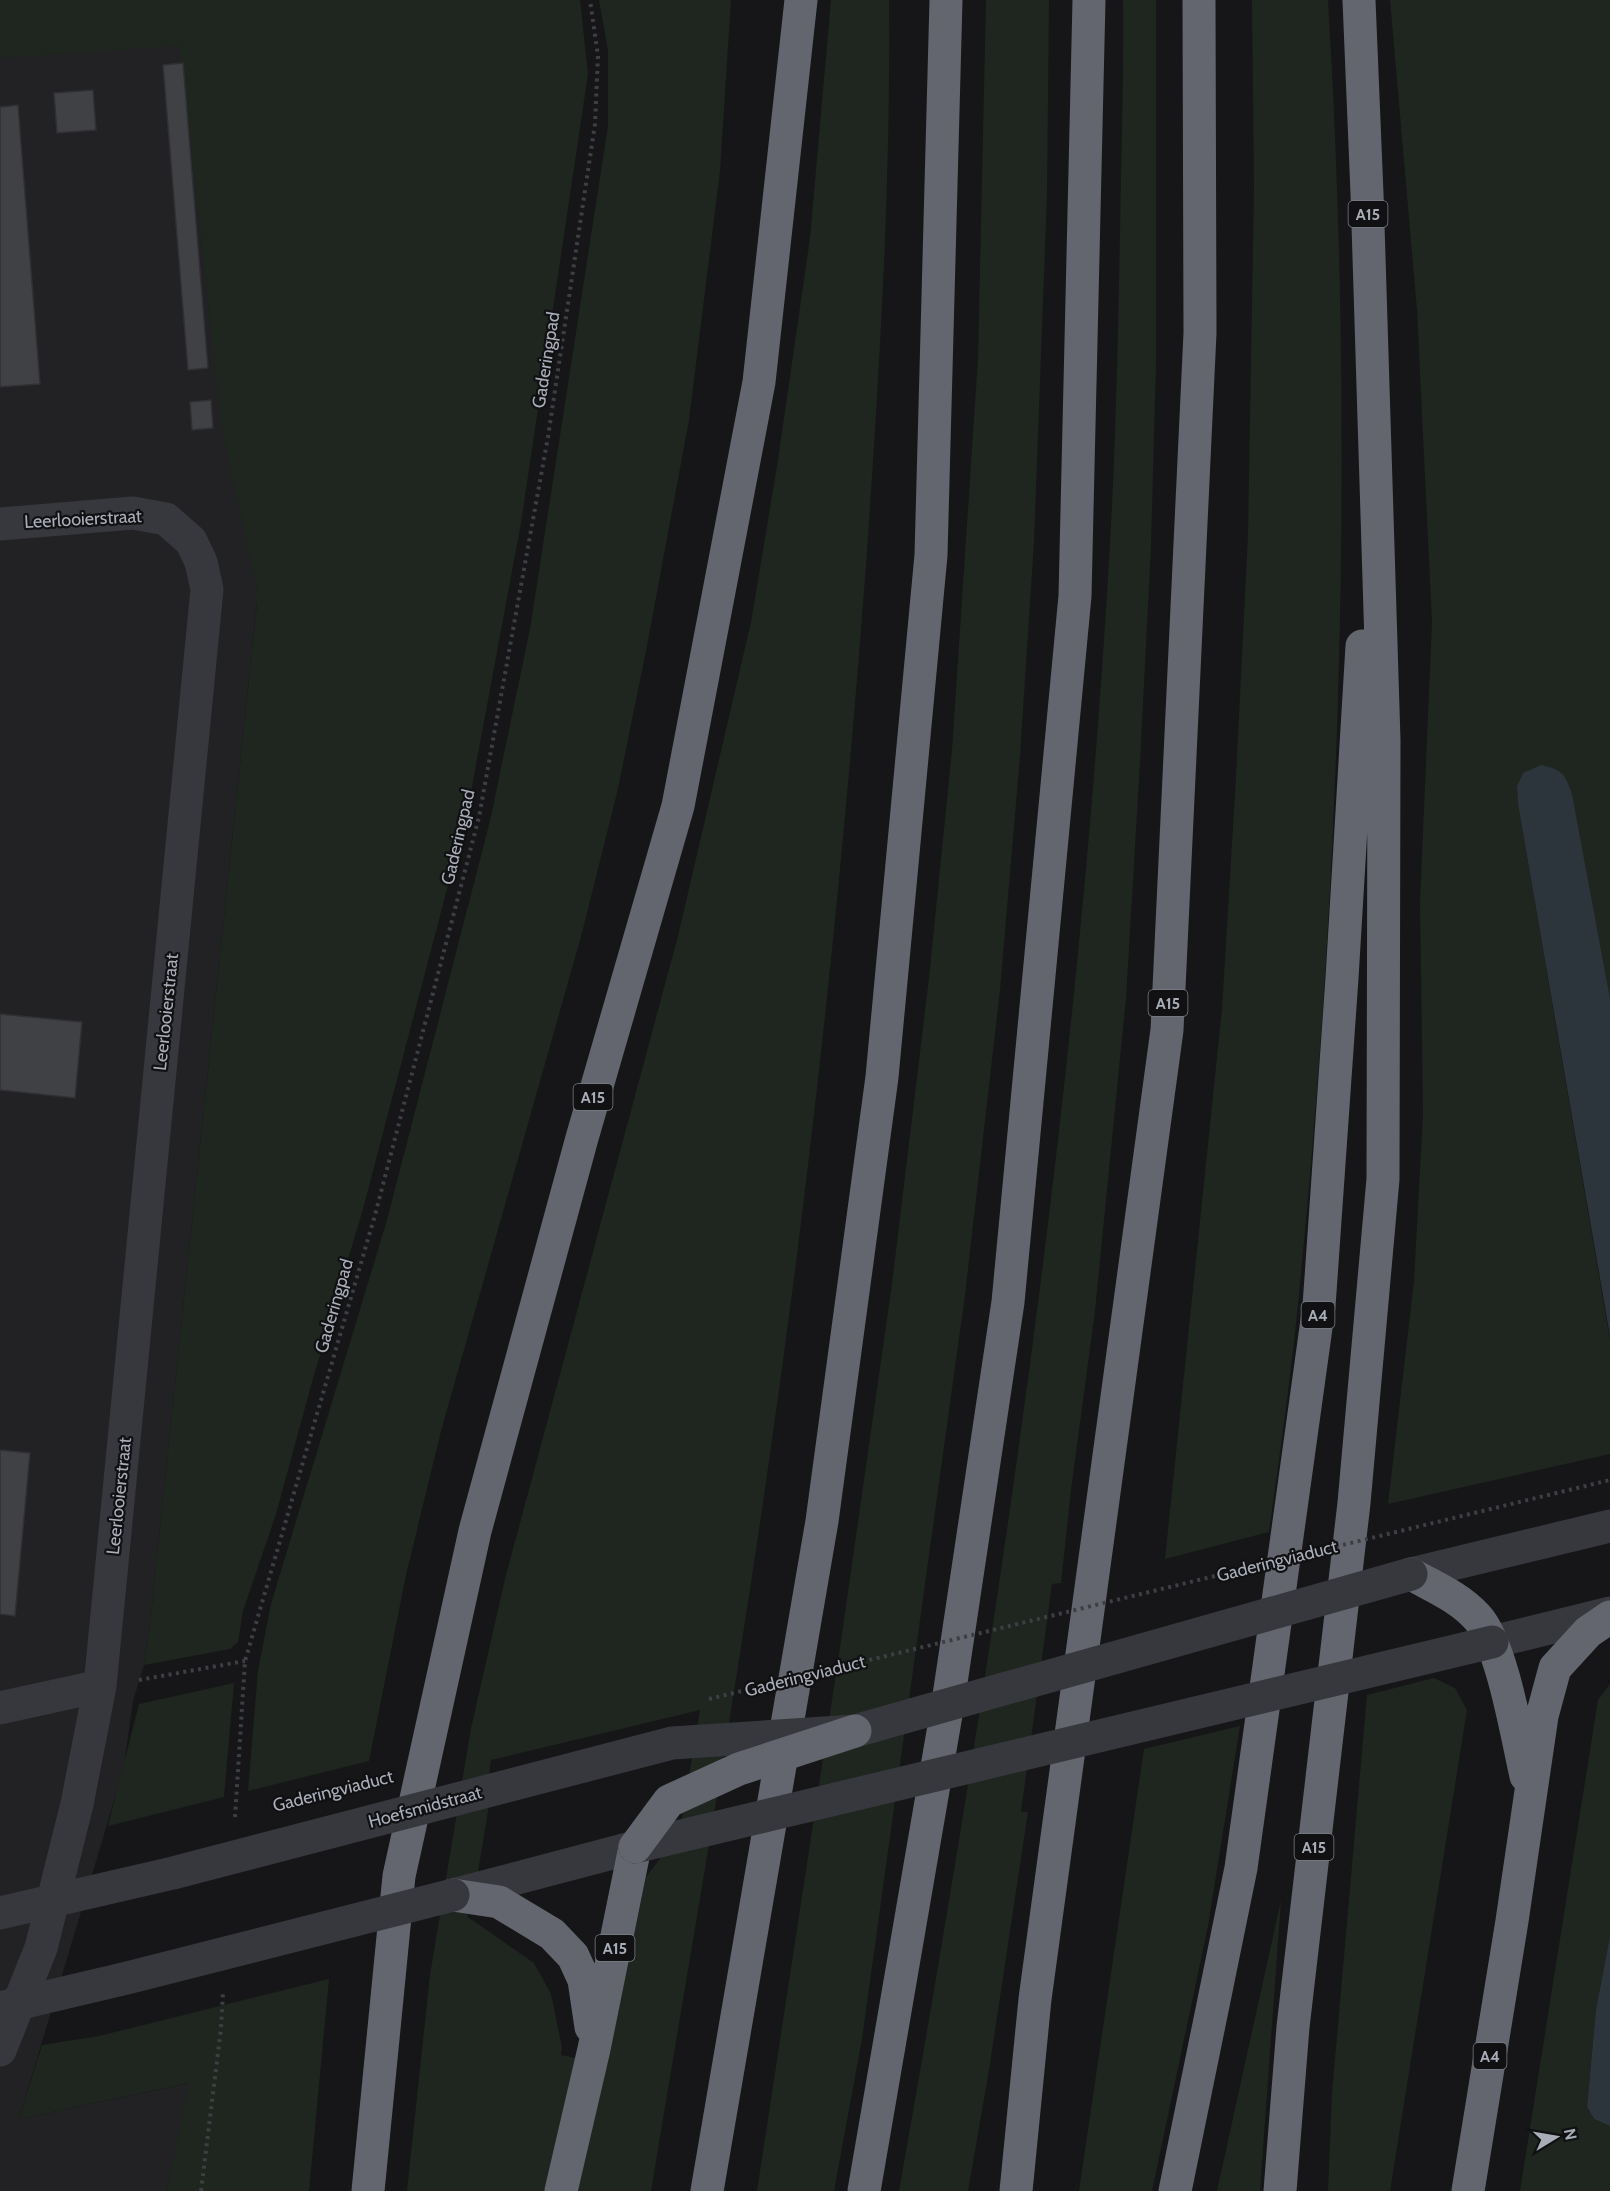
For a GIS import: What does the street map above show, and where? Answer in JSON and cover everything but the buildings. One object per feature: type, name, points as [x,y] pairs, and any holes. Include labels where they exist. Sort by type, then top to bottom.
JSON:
[{"type":"highway","name":"A15","points":[[368,2191],[399,1876],[475,1531],[582,1138],[678,806],[759,382],[801,0]]},
{"type":"highway","points":[[707,2191],[822,1521],[882,1077],[931,555],[946,0]]},
{"type":"highway","points":[[864,2191],[946,1709],[1008,1302],[1075,596],[1089,0]]},
{"type":"highway","name":"A15","points":[[996,2191],[1035,1999],[1167,1030],[1200,333],[1199,0]]},
{"type":"highway","name":"A15","points":[[1280,2191],[1293,2027],[1354,1503],[1383,1179],[1384,740],[1359,0]]},
{"type":"highway","name":"A4","points":[[1175,2191],[1240,1868],[1319,1306],[1342,978],[1375,429]]},
{"type":"highway","points":[[1411,1574],[1454,1597],[1478,1618],[1492,1642]]},
{"type":"highway","name":"A4","points":[[1468,2191],[1512,1921],[1542,1716],[1555,1668],[1587,1632],[1610,1615]]},
{"type":"highway","name":"A4","points":[[1492,1642],[1530,1792]]},
{"type":"highway","points":[[635,1847],[669,1802],[739,1769],[855,1731]]},
{"type":"highway","name":"A15","points":[[561,2191],[594,2049],[635,1847]]},
{"type":"highway","points":[[453,1895],[499,1902],[552,1934],[573,1956],[584,1980],[594,2049]]},
{"type":"highway","points":[[1016,2191],[1035,1999]]},
{"type":"street","name":"Leerlooierstraat","points":[[0,524],[133,513],[166,519],[191,541],[201,562],[207,589],[100,1686],[77,1804],[41,1948],[0,2050]]},
{"type":"street","points":[[855,1731],[1411,1574],[1610,1526]]},
{"type":"street","points":[[0,2008],[127,1978],[635,1847],[1610,1615]]},
{"type":"street","points":[[0,1708],[100,1686]]},
{"type":"street","name":"Hoefsmidstraat","points":[[0,1913],[172,1873],[672,1743],[855,1731]]},
{"type":"path","name":"Gaderingpad","points":[[100,1686],[245,1661],[375,1215],[479,817],[548,437],[595,124],[598,56],[590,0]]},
{"type":"path","name":"Gaderingviaduct","points":[[706,1700],[1610,1480]]},
{"type":"path","points":[[232,1815],[243,1813]]},
{"type":"shaded area","points":[[0,0],[580,0],[588,74],[521,523],[467,813],[363,1209],[276,1514],[243,1611],[238,1642],[230,1649],[144,1665],[257,587],[222,429],[180,46],[0,58]]},
{"type":"shaded area","points":[[599,0],[731,0],[720,171],[689,420],[646,651],[617,793],[582,933],[441,1431],[406,1575],[369,1761],[248,1791],[258,1670],[271,1604],[387,1220],[490,821],[530,629],[608,126],[608,50]]},
{"type":"shaded area","points":[[831,0],[889,0],[886,212],[875,424],[857,676],[826,1007],[786,1337],[757,1540],[651,2191],[407,2191],[430,1975],[471,1728],[506,1575],[678,936],[751,622],[778,460],[810,238]],"holes":[[[700,1710],[678,1841],[666,1851],[646,1877],[607,2065],[561,2055],[562,2047],[551,1994],[534,1963],[468,1917],[466,1911],[476,1884],[490,1799],[486,1797],[491,1760]]]},
{"type":"shaded area","points":[[986,0],[1049,0],[1047,195],[1034,541],[1020,756],[1000,990],[965,1295],[862,2039],[834,2191],[757,2191],[841,1641],[892,1284],[929,978],[952,750],[978,359]]},
{"type":"shaded area","points":[[1123,0],[1156,0],[1156,362],[1151,546],[1126,998],[1095,1311],[1061,1583],[1052,1584],[1021,1812],[1028,1812],[989,2070],[968,2191],[899,2191],[969,1781],[1000,1576],[1055,1164],[1078,957],[1096,750],[1112,504],[1123,87]]},
{"type":"shaded area","points":[[1252,0],[1328,0],[1341,333],[1342,500],[1333,834],[1311,1167],[1292,1358],[1269,1532],[1165,1559],[1222,1009],[1236,777],[1248,535],[1254,188]]},
{"type":"shaded area","points":[[1390,0],[1610,0],[1610,998],[1572,795],[1523,773],[1517,786],[1518,804],[1610,1340],[1610,1454],[1388,1504],[1414,1281],[1423,1114],[1420,902],[1432,622],[1417,310]]},
{"type":"shaded area","points":[[184,40],[257,587],[257,602],[144,1665],[133,1701],[123,1771],[19,2119],[190,2083],[167,2191],[0,2191],[0,53]]},
{"type":"shaded area","points":[[1541,765],[1559,771],[1572,794],[1610,998],[1610,1336],[1518,804],[1517,786],[1523,773]]},
{"type":"shaded area","points":[[1434,1678],[1455,1688],[1467,1710],[1390,2191],[1328,2191],[1332,2093],[1367,1695]]},
{"type":"shaded area","points":[[234,1683],[224,1797],[108,1826],[139,1704]]},
{"type":"shaded area","points":[[1610,1684],[1610,1936],[1596,2009],[1587,2107],[1594,2119],[1610,2126],[1610,2191],[1520,2191],[1598,1700]]},
{"type":"shaded area","points":[[1240,1726],[1208,1926],[1152,2191],[1079,2191],[1144,1749]]},
{"type":"shaded area","points":[[1281,1900],[1260,2191],[1217,2191]]},
{"type":"shaded area","points":[[1610,1936],[1610,2126],[1594,2119],[1587,2107],[1596,2009]]},
{"type":"shaded area","points":[[329,1979],[309,2191],[167,2191],[189,2083],[19,2119],[42,2045],[99,2036]]}]
